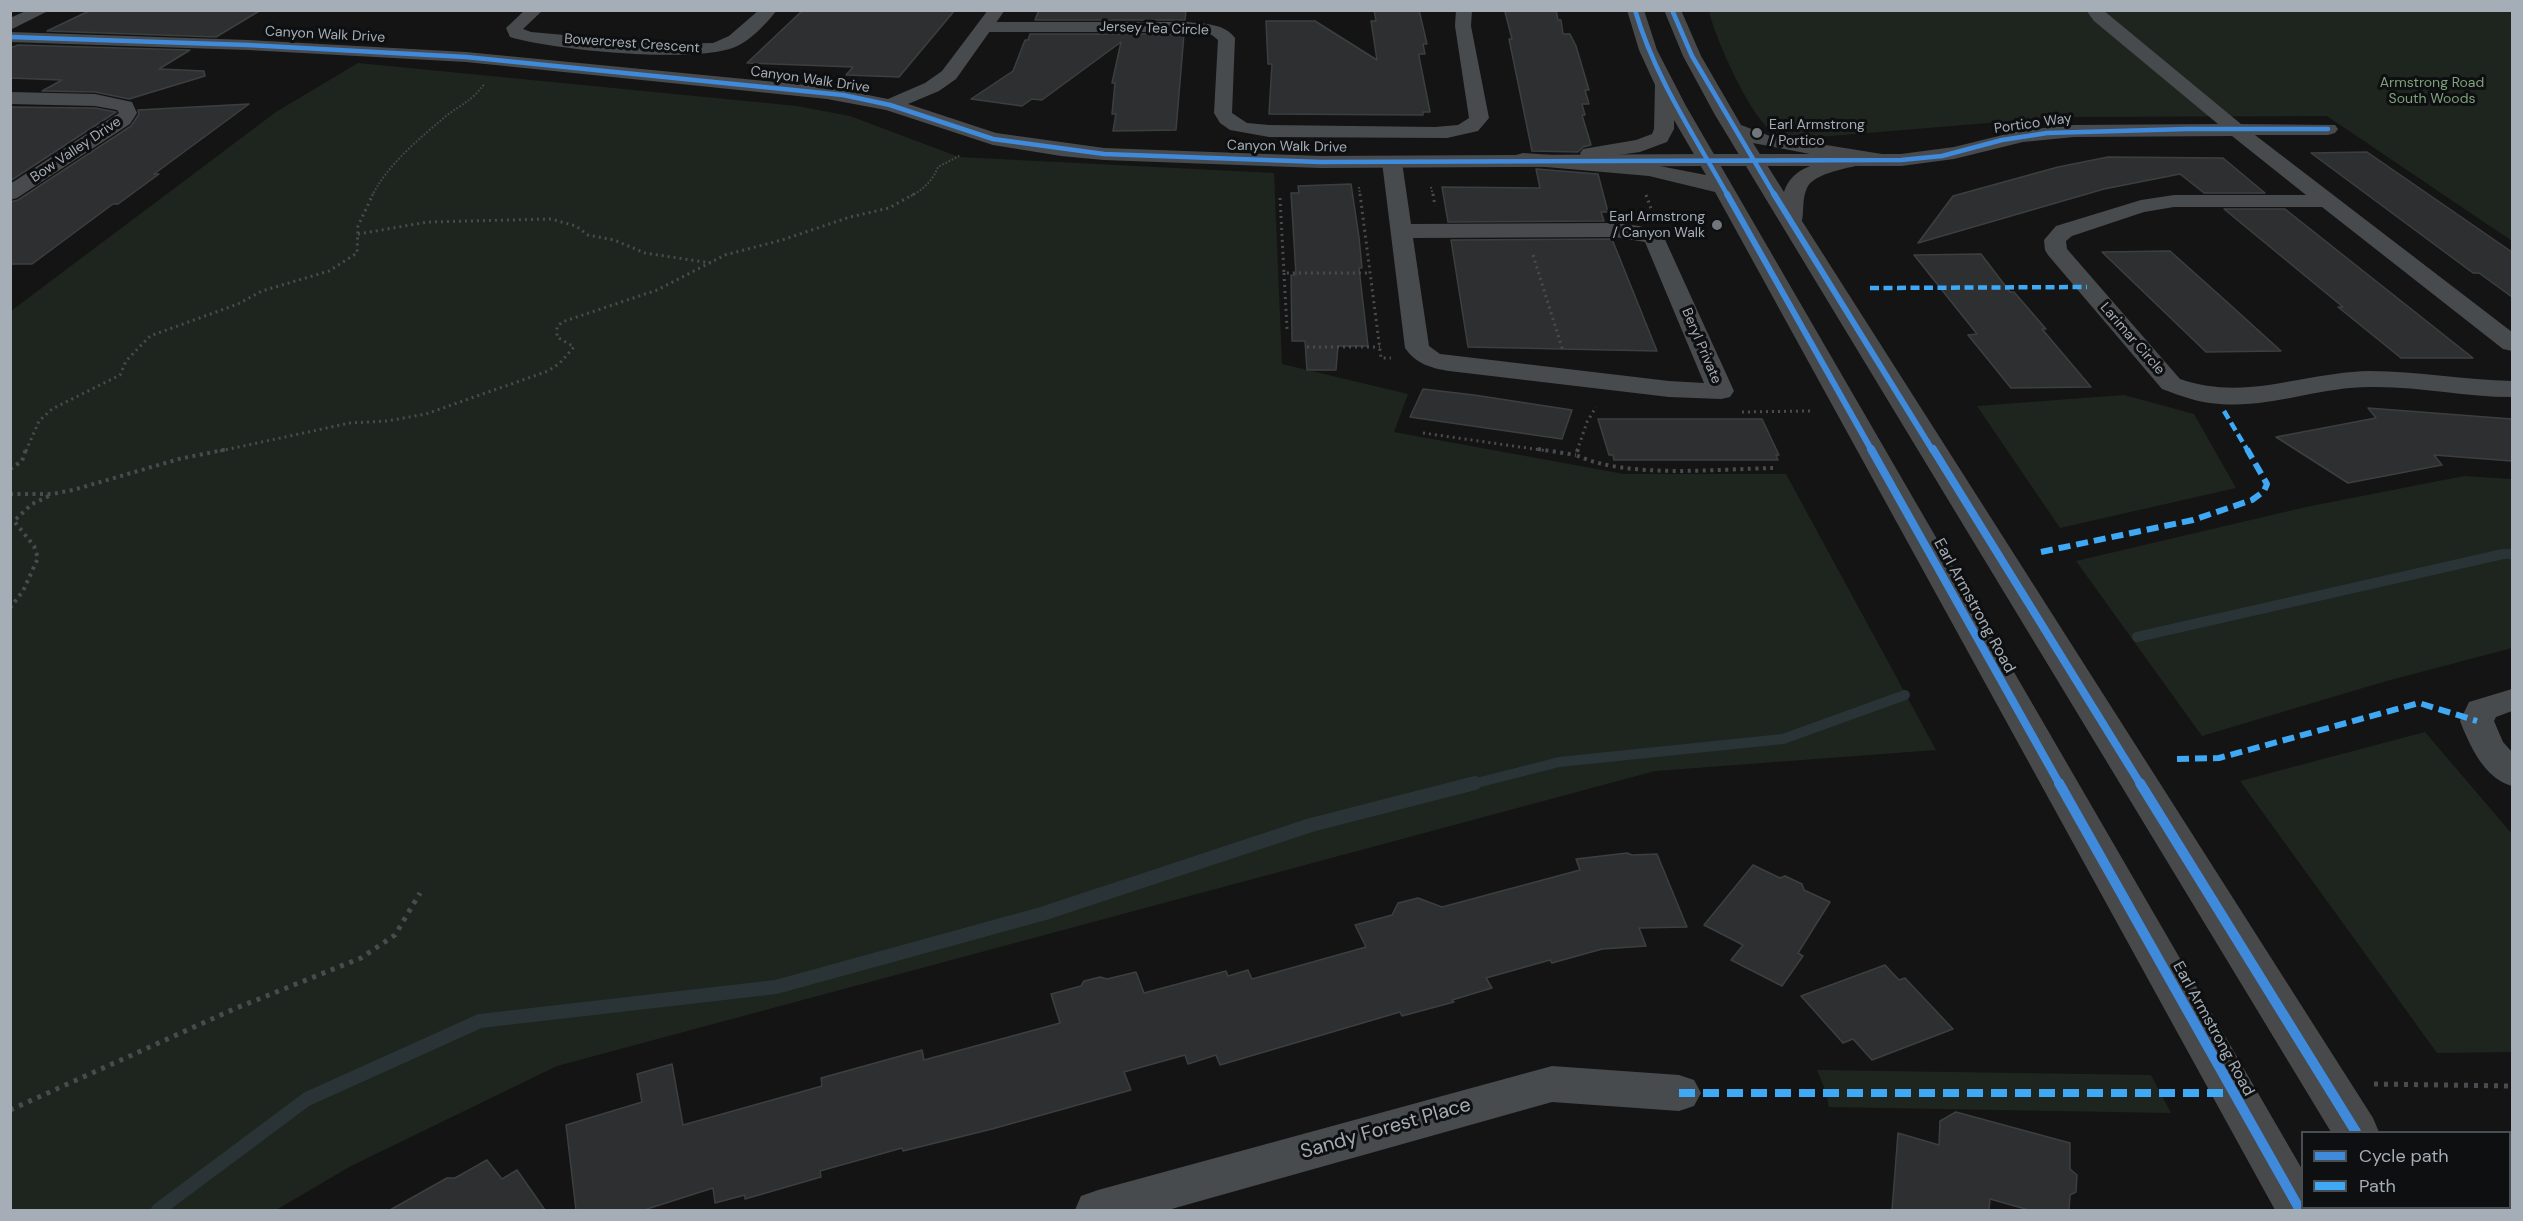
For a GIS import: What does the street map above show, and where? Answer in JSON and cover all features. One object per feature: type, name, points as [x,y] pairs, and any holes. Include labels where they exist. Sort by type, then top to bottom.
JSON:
[{"type":"main road","name":"Earl Armstrong Road","points":[[1635,10],[1651,55],[1677,110],[1715,173],[2300,1210]]},
{"type":"main road","points":[[1672,10],[1692,56],[1734,129],[2355,1131]]},
{"type":"main road","points":[[1523,159],[1578,155],[1652,143],[1660,138],[1664,129],[1664,81]]},
{"type":"main road","points":[[1734,129],[1772,142],[1882,160]]},
{"type":"main road","points":[[1523,159],[1660,173],[1715,173]]},
{"type":"main road","points":[[1791,221],[1795,189],[1802,180],[1821,170],[1860,160]]},
{"type":"street","points":[[10,25],[42,10]]},
{"type":"street","name":"Bowercrest Crescent","points":[[535,10],[514,28],[516,33],[529,37],[683,50],[717,47],[730,43],[769,10]]},
{"type":"street","points":[[890,105],[944,80],[959,64],[997,10]]},
{"type":"street","name":"Jersey Tea Circle","points":[[986,27],[1186,27],[1217,31],[1227,38],[1223,113],[1226,120],[1233,125],[1250,130],[1269,131],[1435,133],[1456,131],[1473,126],[1479,118],[1463,26],[1464,10]]},
{"type":"street","points":[[2094,10],[2100,18],[2235,129],[2512,344]]},
{"type":"street","name":"Canyon Walk Drive","points":[[10,37],[248,45],[466,57],[827,93],[890,105],[993,139],[1061,150],[1283,161],[1392,162],[1523,159],[1715,173]]},
{"type":"street","name":"Bow Valley Drive","points":[[10,98],[112,102],[125,106],[128,113],[123,120],[10,194]]},
{"type":"street","name":"Portico Way","points":[[1715,173],[1753,160],[1882,160],[1942,156],[2002,140],[2047,132],[2328,129]]},
{"type":"street","name":"Beryl Private","points":[[1392,162],[1401,231],[1417,348],[1422,355],[1428,359],[1449,363],[1669,389],[1721,391],[1654,238],[1639,233],[1616,230],[1401,231]]},
{"type":"street","name":"Larimar Circle","points":[[2326,201],[2174,201],[2141,206],[2064,231],[2055,240],[2055,250],[2171,384],[2191,393],[2218,397],[2250,397],[2338,380],[2372,379],[2512,389]]},
{"type":"street","points":[[2512,700],[2481,710],[2477,721],[2487,746],[2512,774]]},
{"type":"street","name":"Sandy Forest Place","points":[[1098,1210],[1552,1084],[1678,1093]]},
{"type":"path","points":[[10,469],[22,461],[39,421],[52,409],[120,375],[126,361],[150,336],[238,304],[262,291],[302,280],[346,262],[357,253],[358,226],[378,184],[420,138],[449,114],[473,99],[490,78]]},
{"type":"path","points":[[10,494],[52,494],[73,490],[179,459],[312,433],[350,423],[387,421],[426,414],[466,401],[548,371],[560,363],[574,347],[557,337],[557,327],[562,322],[657,290],[725,255],[782,240],[850,217],[889,208],[922,190],[935,175],[938,167],[965,152]]},
{"type":"path","points":[[1358,183],[1381,358],[1400,358]]},
{"type":"path","points":[[1430,185],[1441,231]]},
{"type":"path","points":[[1280,198],[1287,329]]},
{"type":"path","points":[[358,234],[428,222],[551,219],[576,226],[588,235],[614,240],[645,254],[712,263]]},
{"type":"path","points":[[1526,231],[1564,356],[1560,375]]},
{"type":"path","points":[[1284,273],[1370,273]]},
{"type":"path","points":[[1307,347],[1380,347]]},
{"type":"path","points":[[1576,455],[1587,422],[1598,404]]},
{"type":"path","points":[[1423,433],[1576,455],[1588,461],[1618,467],[1773,468]]},
{"type":"path","points":[[10,608],[22,591],[38,558],[34,546],[15,520],[32,504],[52,494]]},
{"type":"path","points":[[10,1110],[177,1033],[366,956],[393,938],[420,893]]},
{"type":"path","points":[[2325,1083],[2512,1086]]},
{"type":"green space","name":"Armstrong Road South Woods","points":[[1709,11],[2512,11],[2512,241],[2327,116],[2060,117],[1795,139],[1784,137],[1773,132],[1754,111],[1726,57]]},
{"type":"green space","points":[[358,63],[797,106],[850,116],[959,157],[1274,173],[1282,364],[1408,394],[1394,432],[1624,474],[1786,474],[1936,750],[1655,771],[557,1066],[351,1166],[276,1210],[11,1210],[11,311],[276,112]]},
{"type":"green space","points":[[2124,395],[2194,414],[2236,488],[2060,528],[1977,406]]},
{"type":"green space","points":[[2464,476],[2512,479],[2512,648],[2383,682],[2202,736],[2076,561],[2306,507]]},
{"type":"green space","points":[[2425,732],[2512,834],[2512,1052],[2437,1053],[2240,781]]},
{"type":"green space","points":[[1817,1070],[2151,1075],[2171,1113],[1829,1107]]},
{"type":"building","points":[[91,10],[261,10],[216,37],[47,31]]},
{"type":"building","points":[[803,10],[955,10],[899,77],[846,75],[853,67],[747,63]]},
{"type":"building","points":[[1039,10],[1186,10],[1185,20],[1035,20]]},
{"type":"building","points":[[1374,10],[1419,10],[1427,44],[1423,44],[1425,54],[1419,54],[1419,56],[1430,112],[1423,112],[1423,115],[1269,114],[1272,64],[1268,64],[1266,21],[1315,21],[1377,60],[1371,21],[1376,21]]},
{"type":"building","points":[[1510,10],[1556,10],[1558,20],[1561,20],[1563,34],[1570,34],[1576,46],[1589,90],[1585,90],[1589,104],[1582,104],[1585,115],[1582,115],[1591,145],[1583,147],[1578,152],[1532,151],[1509,39],[1512,39],[1505,12]]},
{"type":"building","points":[[1030,34],[1184,34],[1176,130],[1113,131],[1116,114],[1112,114],[1115,83],[1112,83],[1121,42],[1042,100],[1032,99],[1022,106],[971,99],[1013,71],[1025,40],[1028,40]]},
{"type":"building","points":[[18,45],[190,50],[159,69],[204,71],[205,76],[129,99],[95,92],[42,91],[62,80],[10,78],[10,48]]},
{"type":"building","points":[[249,104],[154,174],[159,174],[118,204],[113,204],[32,264],[10,264],[10,202],[18,200],[131,126],[139,114],[138,110]]},
{"type":"building","points":[[10,107],[95,108],[116,112],[10,181]]},
{"type":"building","points":[[2367,152],[2512,252],[2512,297],[2479,273],[2473,273],[2311,153]]},
{"type":"building","points":[[2108,157],[2223,158],[2265,193],[2204,193],[2180,174],[2104,189],[1918,243],[1953,196],[2058,167]]},
{"type":"building","points":[[1536,169],[1598,174],[1608,212],[1601,212],[1604,221],[1448,222],[1442,187],[1540,188]]},
{"type":"building","points":[[1351,184],[1359,237],[1362,268],[1359,268],[1368,346],[1338,346],[1336,370],[1307,370],[1305,341],[1292,341],[1291,275],[1296,275],[1291,193],[1299,193],[1298,186]]},
{"type":"building","points":[[2224,209],[2285,209],[2473,358],[2401,358]]},
{"type":"building","points":[[1612,239],[1657,351],[1468,347],[1451,240]]},
{"type":"building","points":[[2170,251],[2281,351],[2206,352],[2102,252]]},
{"type":"building","points":[[1981,254],[2010,292],[2014,292],[2046,329],[2042,329],[2091,387],[2011,388],[1968,335],[1977,334],[1914,255]]},
{"type":"building","points":[[1423,389],[1572,410],[1562,439],[1410,417]]},
{"type":"building","points":[[2368,408],[2512,419],[2512,461],[2434,455],[2442,465],[2348,483],[2276,437],[2376,418]]},
{"type":"building","points":[[1598,419],[1762,419],[1779,455],[1776,455],[1778,460],[1614,460],[1613,455],[1609,455]]},
{"type":"building","points":[[1627,853],[1632,855],[1657,854],[1687,927],[1639,928],[1646,946],[1602,949],[1552,963],[1550,960],[1486,978],[1492,988],[1452,1000],[1454,1002],[1402,1016],[1400,1012],[1220,1065],[1216,1055],[1188,1064],[1185,1055],[1124,1072],[1131,1090],[992,1129],[903,1151],[902,1148],[820,1171],[821,1177],[745,1199],[745,1195],[715,1203],[713,1188],[644,1210],[576,1210],[566,1125],[642,1102],[637,1074],[672,1064],[683,1125],[822,1086],[821,1078],[922,1050],[924,1060],[1060,1023],[1051,994],[1081,986],[1084,981],[1100,977],[1107,979],[1136,972],[1144,993],[1226,971],[1228,976],[1248,970],[1252,979],[1366,947],[1355,925],[1392,915],[1398,903],[1418,898],[1442,907],[1580,870],[1576,859]]},
{"type":"building","points":[[1753,865],[1780,878],[1785,876],[1802,884],[1804,890],[1830,902],[1798,953],[1803,956],[1782,986],[1731,960],[1743,945],[1704,925]]},
{"type":"building","points":[[1885,965],[1899,980],[1905,978],[1953,1029],[1872,1060],[1853,1039],[1843,1043],[1801,996]]},
{"type":"building","points":[[1956,1112],[2070,1143],[2070,1169],[2077,1175],[2076,1192],[2070,1195],[2069,1210],[2029,1210],[1990,1199],[1989,1210],[1892,1210],[1898,1133],[1939,1145],[1940,1121]]},
{"type":"building","points":[[487,1160],[502,1179],[517,1170],[545,1210],[390,1210],[447,1178],[455,1178]]},
{"type":"waterway","points":[[2137,637],[2503,554],[2512,554]]},
{"type":"waterway","points":[[1469,785],[1559,762],[1783,739],[1905,695]]},
{"type":"waterway","points":[[158,1210],[307,1099],[480,1021],[776,987],[1045,913],[1311,825],[1475,783]]},
{"type":"marked path","points":[[1870,288],[2087,287]]},
{"type":"marked path","points":[[2041,552],[2193,520],[2252,500],[2264,491],[2267,484],[2224,411]]},
{"type":"marked path","points":[[2177,759],[2219,758],[2419,703],[2477,721]]},
{"type":"marked path","points":[[1679,1093],[2233,1093]]},
{"type":"cycle path","points":[[1635,10],[1648,50],[1676,106],[2300,1210]]},
{"type":"cycle path","points":[[1672,10],[1692,56],[1725,115],[2355,1131]]},
{"type":"cycle path","points":[[10,37],[248,45],[466,57],[843,95],[890,105],[993,139],[1104,154],[1320,162],[1901,160],[1942,156],[2002,140],[2047,133],[2187,129],[2328,129]]},
{"type":"place","name":"Earl Armstrong / Portico","points":[[1757,133]]},
{"type":"place","name":"Earl Armstrong / Canyon Walk","points":[[1717,225]]}]
